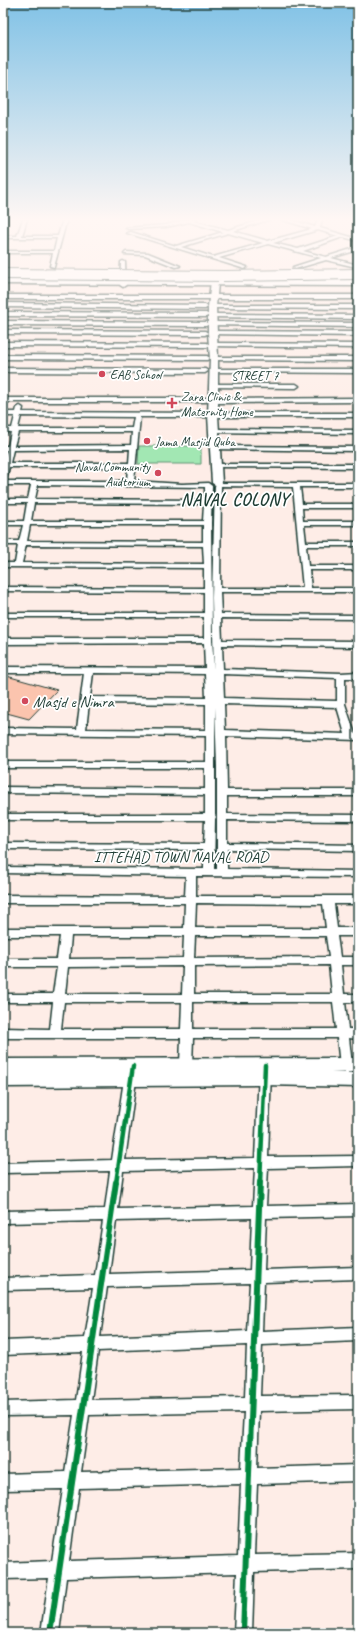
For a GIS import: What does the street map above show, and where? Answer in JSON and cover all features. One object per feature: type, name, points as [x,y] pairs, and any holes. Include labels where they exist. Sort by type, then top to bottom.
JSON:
[{"type":"main road","points":[[210,295],[210,415],[213,484]]},
{"type":"main road","points":[[210,371],[214,386],[210,401]]},
{"type":"main road","points":[[210,415],[216,448],[216,466],[213,484]]},
{"type":"main road","points":[[3,1066],[132,1073],[186,1065],[358,1080]]},
{"type":"main road","points":[[3,1080],[132,1073],[265,1071],[352,1065]]},
{"type":"street","points":[[67,370],[81,314],[81,297]]},
{"type":"street","points":[[3,298],[81,297],[345,334],[358,334]]},
{"type":"street","points":[[3,370],[356,371],[350,359],[335,297]]},
{"type":"street","points":[[3,332],[76,332],[335,297],[358,297]]},
{"type":"street","points":[[3,305],[80,306],[358,325]]},
{"type":"street","points":[[3,322],[79,323],[358,307]]},
{"type":"street","points":[[3,314],[358,316]]},
{"type":"street","points":[[3,344],[358,346]]},
{"type":"street","points":[[3,357],[358,359]]},
{"type":"street","points":[[294,371],[296,400]]},
{"type":"street","name":"STREET 7","points":[[214,386],[296,386]]},
{"type":"street","points":[[3,400],[358,400]]},
{"type":"street","points":[[22,400],[11,448],[5,465],[3,482],[130,483],[182,486],[213,484],[358,485]]},
{"type":"street","points":[[3,414],[358,415]]},
{"type":"street","points":[[130,483],[137,414]]},
{"type":"street","points":[[3,430],[135,430]]},
{"type":"street","points":[[214,431],[358,432]]},
{"type":"street","points":[[3,448],[133,448]]},
{"type":"street","points":[[216,448],[358,449]]},
{"type":"street","points":[[5,465],[132,465]]},
{"type":"street","points":[[216,466],[358,466]]},
{"type":"street","points":[[18,565],[35,483]]},
{"type":"street","points":[[209,872],[208,847],[210,817],[211,733],[219,672],[217,616],[208,566],[207,544],[208,502],[213,484]]},
{"type":"street","points":[[213,484],[218,544],[207,615],[208,671],[221,733],[222,872]]},
{"type":"street","points":[[296,484],[307,590]]},
{"type":"street","points":[[3,502],[208,502]]},
{"type":"street","points":[[298,506],[358,506]]},
{"type":"street","points":[[3,523],[207,523]]},
{"type":"street","points":[[300,523],[358,523]]},
{"type":"street","points":[[3,543],[207,544]]},
{"type":"street","points":[[302,544],[358,544]]},
{"type":"street","points":[[3,565],[208,566]]},
{"type":"street","points":[[305,568],[358,568]]},
{"type":"street","points":[[3,589],[358,590]]},
{"type":"street","points":[[3,615],[207,615]]},
{"type":"street","points":[[217,616],[358,617]]},
{"type":"street","points":[[3,641],[208,640]]},
{"type":"street","points":[[217,642],[358,644]]},
{"type":"street","points":[[3,670],[208,671],[341,676],[358,675]]},
{"type":"street","points":[[82,732],[89,671]]},
{"type":"street","points":[[221,733],[354,737],[341,704],[341,676]]},
{"type":"street","points":[[85,700],[341,704]]},
{"type":"street","points":[[3,731],[211,733]]},
{"type":"street","points":[[3,765],[210,765]]},
{"type":"street","points":[[3,790],[210,792]]},
{"type":"street","points":[[221,793],[358,793]]},
{"type":"street","points":[[3,817],[210,817]]},
{"type":"street","points":[[222,817],[358,818]]},
{"type":"street","points":[[3,846],[208,847]]},
{"type":"street","points":[[221,846],[358,848]]},
{"type":"street","name":"ITTEHAD TOWN NAVAL ROAD","points":[[3,870],[358,874]]},
{"type":"street","points":[[186,1065],[190,873]]},
{"type":"street","points":[[3,899],[358,900]]},
{"type":"street","points":[[328,900],[343,1034],[352,1065]]},
{"type":"street","points":[[3,932],[358,932]]},
{"type":"street","points":[[55,1033],[58,998],[64,963],[66,932]]},
{"type":"street","points":[[3,963],[358,961]]},
{"type":"street","points":[[3,998],[358,998]]},
{"type":"street","points":[[3,1033],[358,1034]]},
{"type":"street","points":[[243,1633],[265,1071]]},
{"type":"street","points":[[50,1633],[132,1073]]},
{"type":"street","points":[[3,1168],[358,1161]]},
{"type":"street","points":[[3,1217],[358,1210]]},
{"type":"street","points":[[3,1284],[358,1273]]},
{"type":"street","points":[[3,1348],[358,1334]]},
{"type":"street","points":[[3,1409],[358,1402]]},
{"type":"street","points":[[3,1482],[358,1473]]},
{"type":"street","points":[[3,1571],[358,1561]]},
{"type":"green space","points":[[139,446],[201,446],[201,464],[138,464]]},
{"type":"building","name":"Masjd e Nimra","points":[[3,675],[57,690],[29,719],[3,712]]},
{"type":"cycle path","points":[[243,1633],[265,1065]]},
{"type":"cycle path","points":[[50,1633],[133,1066]]},
{"type":"place","name":"EAB School","points":[[102,374]]},
{"type":"place","name":"Zara Clinic & Maternity Home","points":[[172,403]]},
{"type":"place","name":"Jama Masjid Quba","points":[[147,441]]},
{"type":"place","name":"Naval Community Audtorium","points":[[158,473]]},
{"type":"place","name":"Masjd e Nimra","points":[[25,701]]},
{"type":"district","name":"NAVAL COLONY","points":[[235,499]]}]
